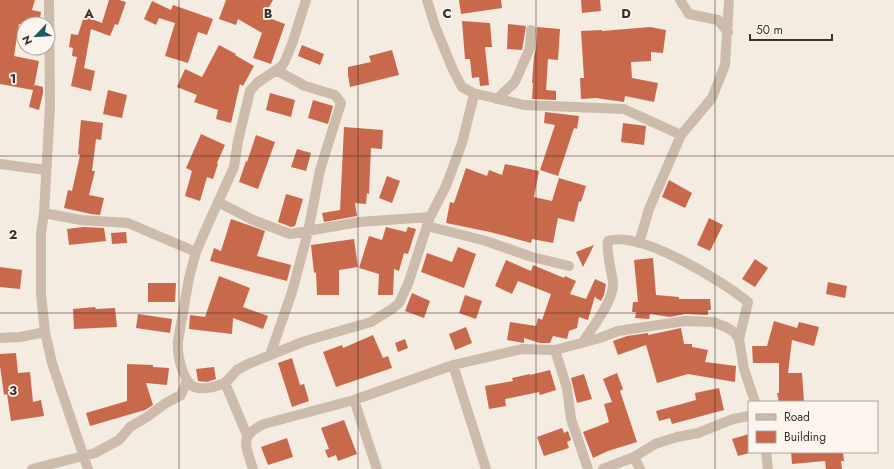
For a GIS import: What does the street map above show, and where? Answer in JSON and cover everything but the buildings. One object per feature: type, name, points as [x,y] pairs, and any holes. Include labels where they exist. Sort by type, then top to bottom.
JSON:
[{"type":"street","points":[[49,0],[50,106],[42,233],[41,294],[45,332],[52,363],[88,469]]},
{"type":"street","points":[[199,388],[187,381],[177,352],[188,278],[196,252],[234,167],[238,141],[250,91],[257,83],[276,70],[285,61],[306,0]]},
{"type":"street","points":[[427,0],[435,26],[453,70],[462,87],[472,93],[524,105],[624,108],[681,135]]},
{"type":"street","points":[[680,0],[689,14],[718,20],[728,32]]},
{"type":"street","points":[[639,243],[649,209],[681,135],[712,98],[725,65],[729,0]]},
{"type":"street","points":[[497,99],[515,82],[530,48],[531,30]]},
{"type":"street","points":[[270,355],[292,292],[308,232],[320,170],[341,103],[335,94],[305,86],[276,70]]},
{"type":"street","points":[[32,469],[95,453],[118,440],[130,427],[181,395],[199,388],[209,388],[225,383],[237,370],[270,355],[304,342],[371,322],[392,309],[399,303],[408,284],[428,221],[446,186],[462,143],[473,99],[472,93]]},
{"type":"street","points":[[0,164],[46,170]]},
{"type":"street","points":[[218,202],[253,220],[290,234],[359,222],[428,221],[532,257],[569,266]]},
{"type":"street","points":[[44,213],[81,220],[128,223],[196,252]]},
{"type":"street","points":[[583,342],[607,305],[614,287],[611,263],[607,249],[608,241],[615,239],[631,240],[653,247],[685,262],[748,302],[739,339],[744,369],[755,401]]},
{"type":"street","points":[[247,435],[255,428],[264,424],[354,400],[453,365],[522,349],[555,350],[618,331],[685,321],[713,322],[734,332],[739,339]]},
{"type":"street","points":[[0,338],[20,337],[45,332]]},
{"type":"street","points":[[555,350],[567,388],[571,419],[588,469]]},
{"type":"street","points":[[453,365],[486,469]]},
{"type":"street","points":[[181,395],[187,381]]},
{"type":"street","points":[[225,383],[247,435],[246,443],[253,469]]},
{"type":"street","points":[[354,400],[377,469]]},
{"type":"street","points":[[603,469],[634,457],[655,444],[677,437],[698,433],[733,419],[748,416]]},
{"type":"street","points":[[766,453],[768,469]]},
{"type":"street","points":[[634,457],[640,469]]}]
